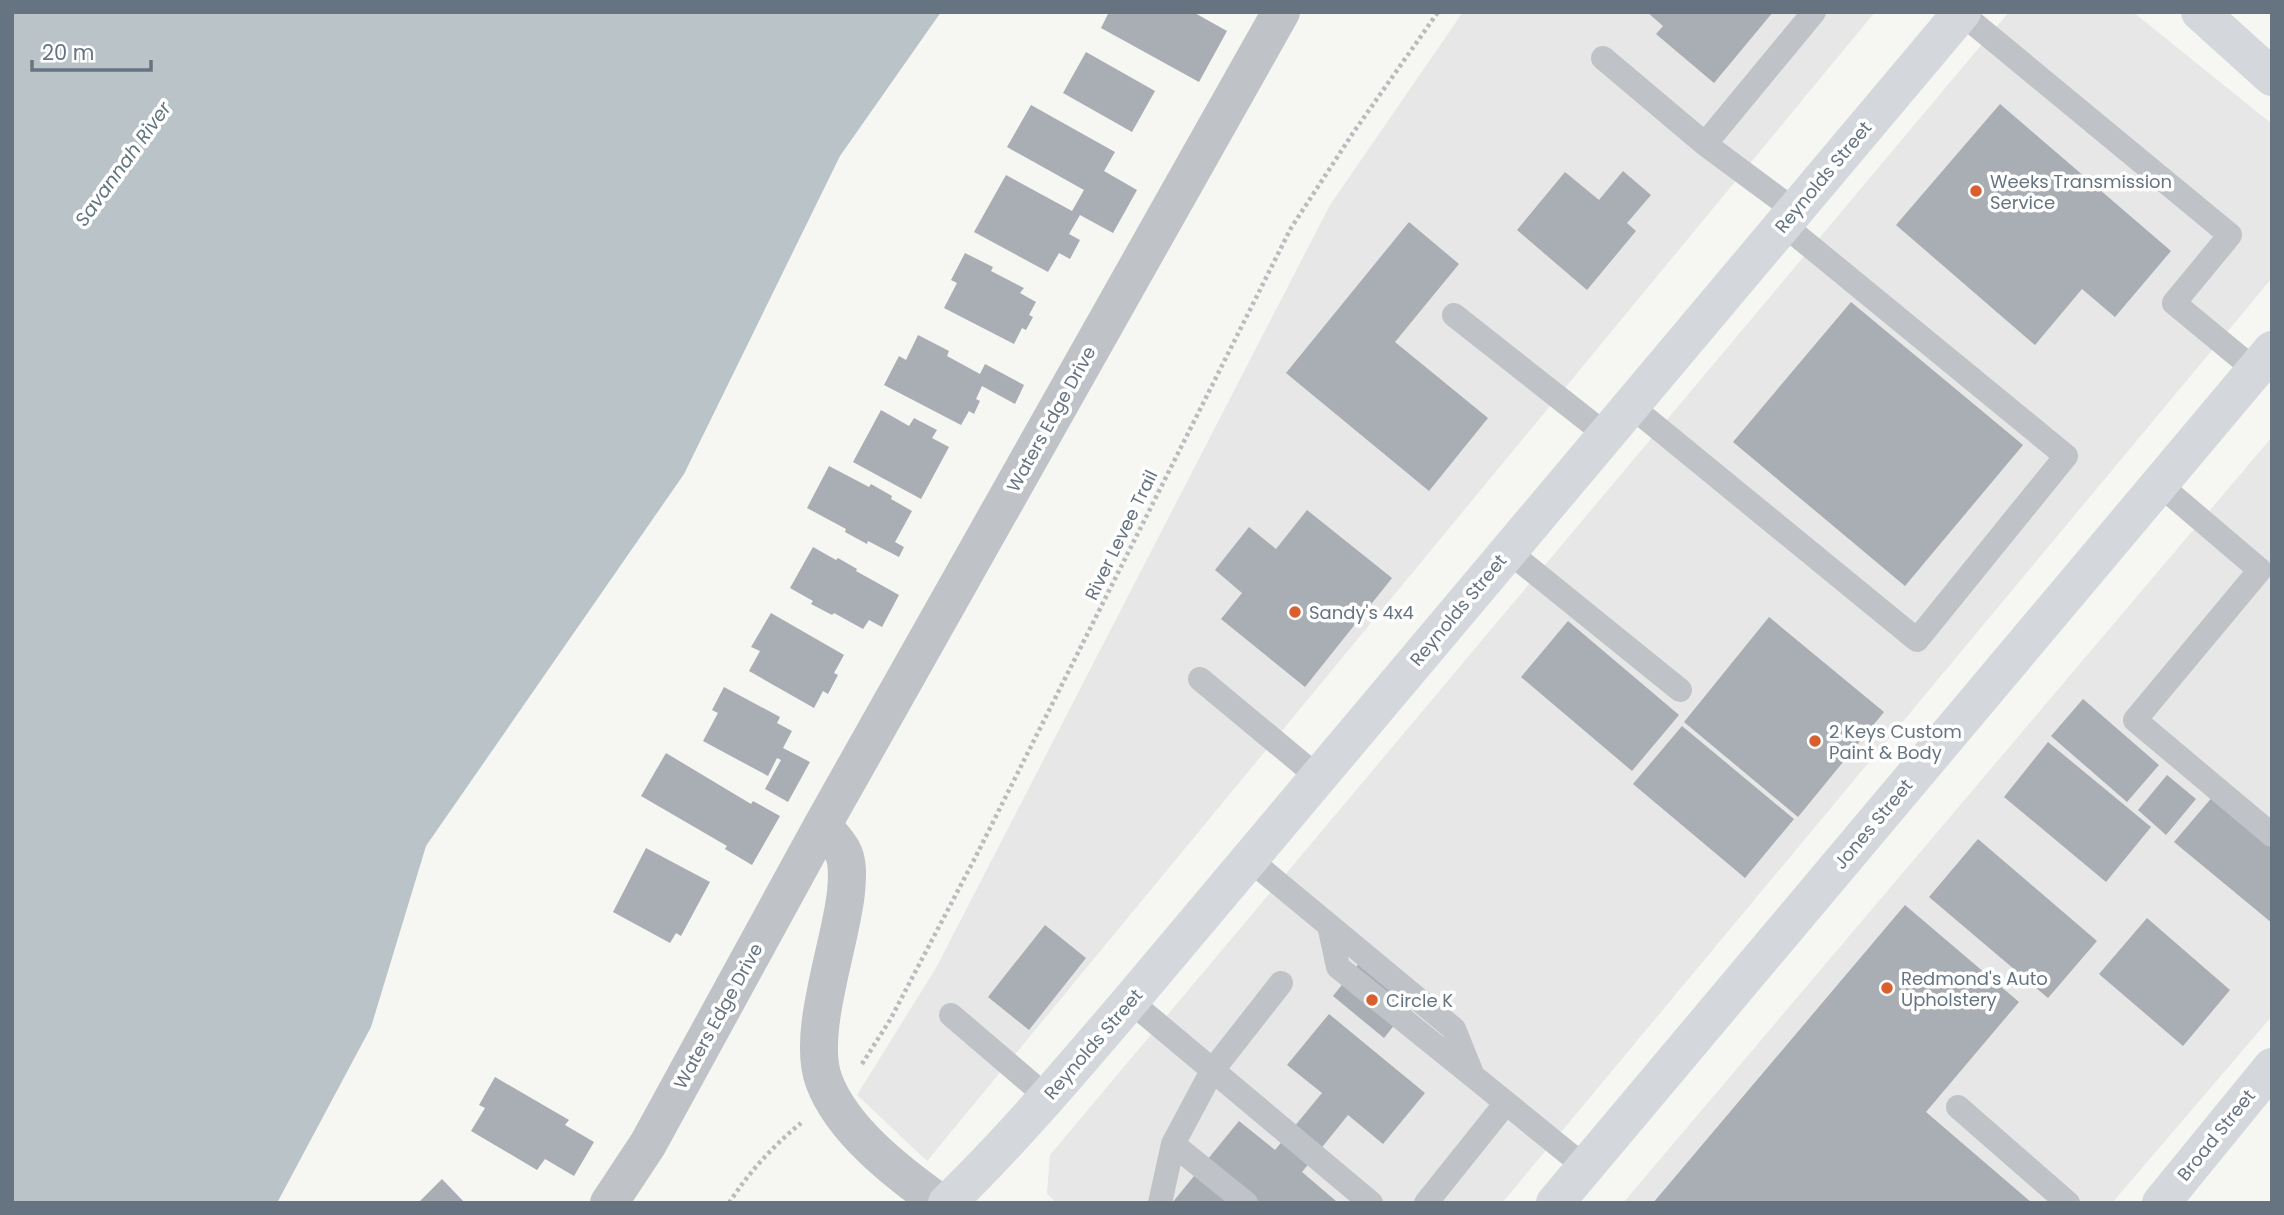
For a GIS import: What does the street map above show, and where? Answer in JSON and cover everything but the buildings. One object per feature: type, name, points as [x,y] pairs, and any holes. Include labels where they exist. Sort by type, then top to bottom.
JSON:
[{"type":"main road","points":[[2200,12],[2272,77]]},
{"type":"main road","name":"Reynolds Street","points":[[947,1203],[1047,1097],[1130,1001],[1961,13]]},
{"type":"main road","name":"Jones Street","points":[[1555,1203],[2263,360]]},
{"type":"main road","name":"Broad Street","points":[[2161,1203],[2270,1071]]},
{"type":"street","name":"Waters Edge Drive","points":[[609,1203],[648,1144],[822,826],[1281,12]]},
{"type":"street","points":[[822,826],[843,852],[848,878],[845,909],[821,1024],[818,1051],[822,1078],[831,1098],[855,1129],[905,1177],[940,1203]]},
{"type":"lane","points":[[1705,144],[1814,12]]},
{"type":"lane","points":[[1961,13],[2230,235],[2174,303],[2263,360]]},
{"type":"lane","points":[[1603,58],[2066,456],[1917,640],[1631,406]]},
{"type":"lane","points":[[1454,316],[1605,435]]},
{"type":"lane","points":[[2159,484],[2260,570],[2135,720],[2272,835]]},
{"type":"lane","points":[[1508,551],[1680,690]]},
{"type":"lane","points":[[1200,678],[1318,777]]},
{"type":"lane","points":[[1249,859],[1454,1029],[1473,1076],[1585,1167]]},
{"type":"lane","points":[[1160,1203],[1173,1144],[1212,1071],[1281,983]]},
{"type":"lane","points":[[1130,1001],[1371,1203]]},
{"type":"lane","points":[[950,1015],[1047,1097]]},
{"type":"lane","points":[[1426,1203],[1506,1103]]},
{"type":"lane","points":[[1958,1107],[2068,1203]]},
{"type":"lane","points":[[1173,1144],[1245,1203]]},
{"type":"path","name":"River Levee Trail","points":[[855,1073],[890,1020],[974,860],[1291,228],[1353,133],[1438,12]]},
{"type":"path","points":[[729,1203],[746,1177],[804,1120]]},
{"type":"shaded area","points":[[1463,12],[1875,12],[927,1161],[857,1095],[936,968],[1330,205]]},
{"type":"shaded area","points":[[2009,12],[2133,12],[2272,124],[2272,278],[1502,1203],[1057,1203],[1047,1194],[1050,1155]]},
{"type":"shaded area","points":[[2272,437],[2272,1016],[2112,1203],[1623,1203]]},
{"type":"water","name":"Savannah River","points":[[12,12],[941,12],[840,156],[684,474],[426,846],[371,1027],[277,1203],[12,1203]]},
{"type":"place","name":"Weeks Transmission Service","points":[[1976,191]]},
{"type":"place","name":"Sandy's 4x4","points":[[1295,612]]},
{"type":"place","name":"2 Keys Custom Paint & Body","points":[[1815,741]]},
{"type":"place","name":"Redmond's Auto Upholstery","points":[[1887,988]]},
{"type":"place","name":"Circle K","points":[[1372,1000]]}]
